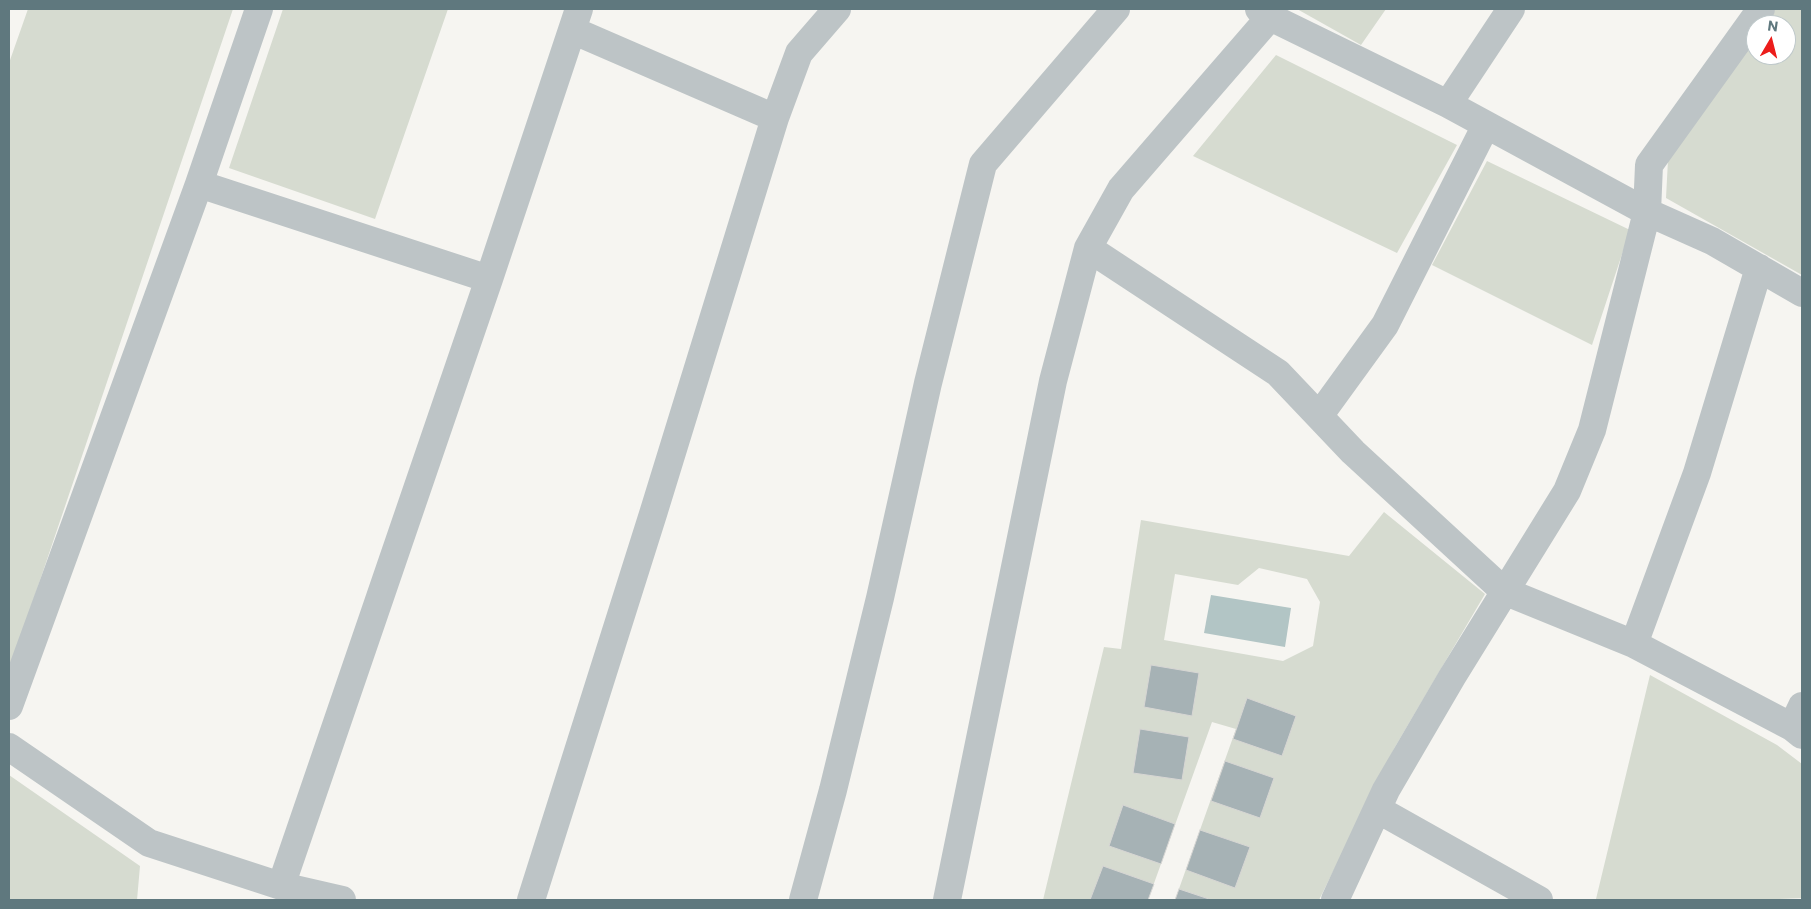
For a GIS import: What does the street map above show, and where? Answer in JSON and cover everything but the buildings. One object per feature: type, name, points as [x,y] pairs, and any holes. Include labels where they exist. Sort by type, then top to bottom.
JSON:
[{"type":"street","points":[[9,706],[199,184],[259,9]]},
{"type":"street","points":[[531,900],[775,118],[799,53],[837,9]]},
{"type":"street","points":[[803,900],[833,790],[882,588],[928,383],[983,164],[1116,9]]},
{"type":"street","points":[[1448,104],[1511,9]]},
{"type":"street","points":[[1335,900],[1386,790],[1452,677],[1567,490],[1592,430],[1647,212],[1649,165],[1761,9]]},
{"type":"street","points":[[947,900],[1053,382],[1088,248],[1121,189],[1265,13],[1448,104],[1647,212],[1712,241],[1802,293]]},
{"type":"street","points":[[281,886],[489,279],[575,19],[775,118]]},
{"type":"street","points":[[1318,416],[1385,325],[1486,125]]},
{"type":"street","points":[[199,184],[489,279]]},
{"type":"street","points":[[1088,248],[1278,373],[1353,452],[1504,591],[1634,644],[1799,722]]},
{"type":"street","points":[[1634,644],[1698,473],[1759,268]]},
{"type":"street","points":[[9,748],[149,844],[281,886],[342,900]]},
{"type":"street","points":[[1377,809],[1539,900]]},
{"type":"shaded area","points":[[28,9],[233,9],[9,672],[9,63]]},
{"type":"shaded area","points":[[283,9],[448,9],[375,219],[229,168]]},
{"type":"shaded area","points":[[1297,9],[1386,9],[1361,45]]},
{"type":"shaded area","points":[[1775,9],[1802,9],[1802,275],[1666,198],[1668,160],[1746,49],[1746,65],[1796,65],[1796,15],[1770,15]]},
{"type":"shaded area","points":[[1276,55],[1457,145],[1397,253],[1193,156]]},
{"type":"shaded area","points":[[1487,161],[1630,230],[1592,345],[1432,265]]},
{"type":"shaded area","points":[[1384,512],[1485,594],[1395,747],[1319,900],[1175,900],[1236,729],[1212,722],[1148,900],[1043,900],[1104,647],[1121,649],[1141,520],[1349,556]],"holes":[[[1259,568],[1307,579],[1320,602],[1313,646],[1283,661],[1164,640],[1175,574],[1238,585]]]},
{"type":"shaded area","points":[[1211,595],[1291,608],[1285,647],[1204,633]]},
{"type":"shaded area","points":[[1650,675],[1777,745],[1802,764],[1802,898],[1757,900],[1596,899]]},
{"type":"shaded area","points":[[9,775],[140,866],[137,900],[9,900]]}]
